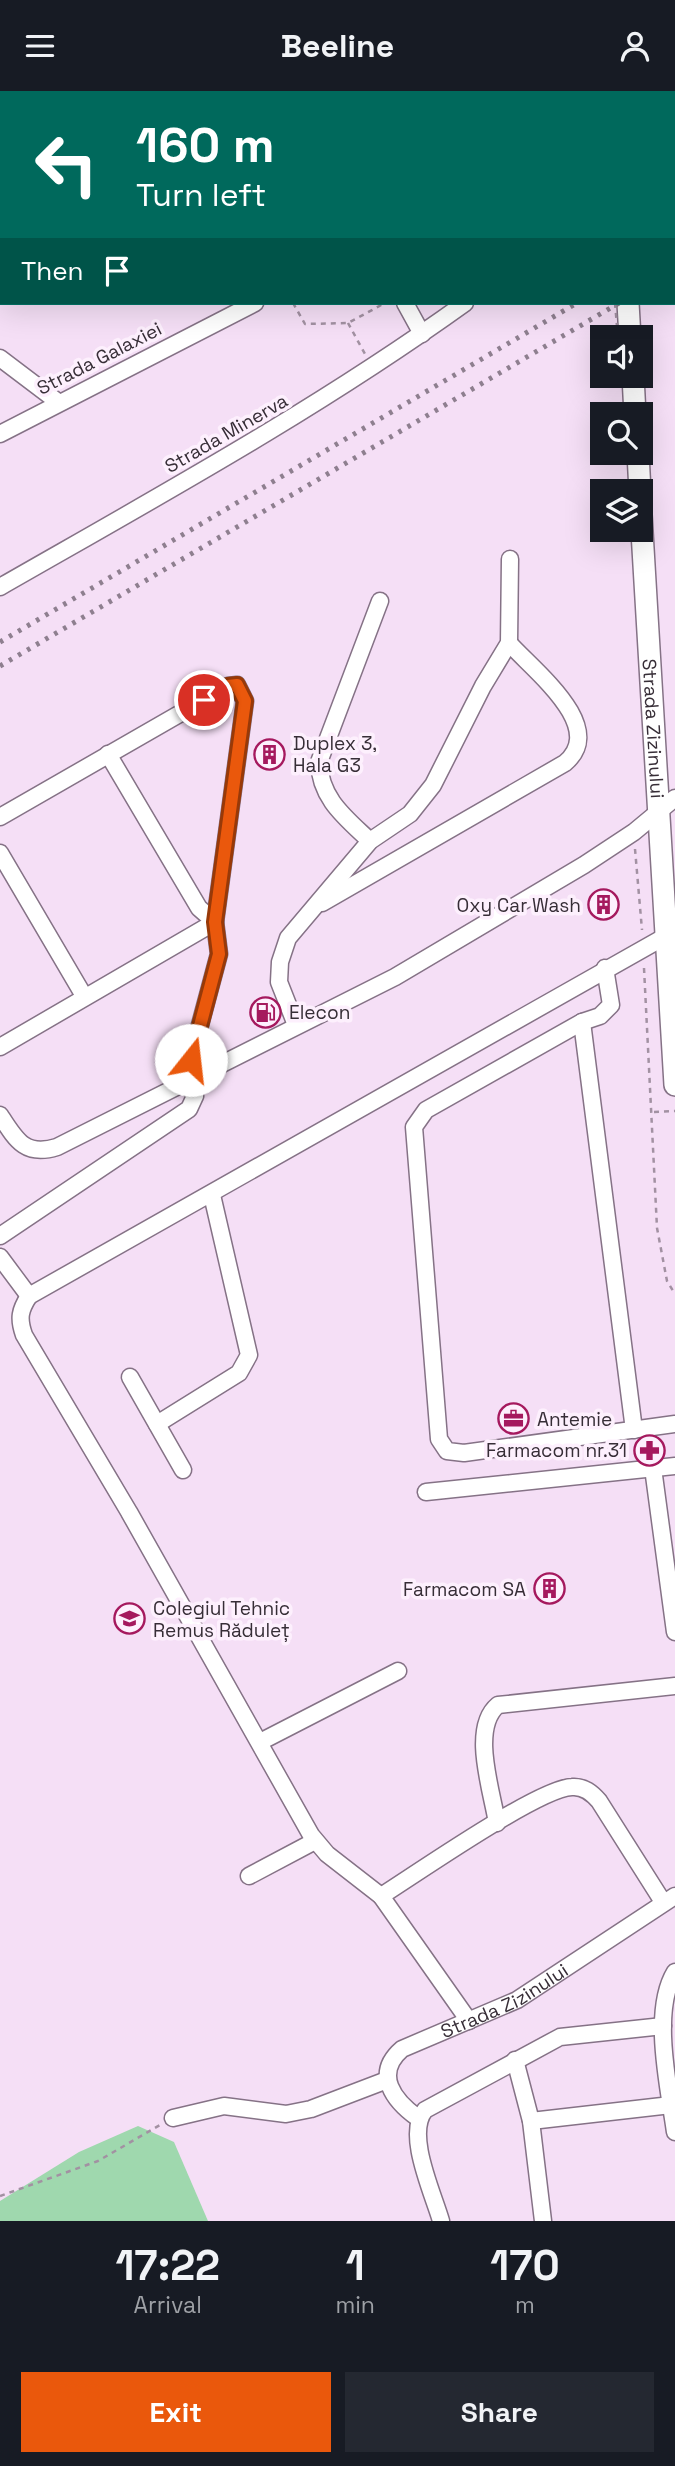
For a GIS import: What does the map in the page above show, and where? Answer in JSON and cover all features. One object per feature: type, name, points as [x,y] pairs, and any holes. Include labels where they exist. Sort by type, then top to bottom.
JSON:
[{"type":"main road","points":[[628,305],[629,325]]},
{"type":"main road","name":"Strada Zizinului","points":[[643,542],[675,1085]]},
{"type":"street","name":"Strada Galaxiei","points":[[0,434],[251,305]]},
{"type":"street","points":[[406,305],[422,334]]},
{"type":"street","name":"Strada Minerva","points":[[0,587],[314,407],[373,369],[462,305]]},
{"type":"street","points":[[0,358],[58,402]]},
{"type":"street","points":[[296,1025],[281,993],[280,962],[288,938],[370,841],[410,814],[427,795],[483,686],[509,643],[510,559]]},
{"type":"street","points":[[370,841],[330,801],[321,783],[319,762],[380,601]]},
{"type":"street","points":[[312,909],[565,763],[575,753],[580,730],[574,714],[509,643]]},
{"type":"street","points":[[0,817],[228,686],[237,685],[242,690],[245,701],[215,922],[219,954],[185,1081]]},
{"type":"street","points":[[108,754],[199,908],[215,922]]},
{"type":"street","points":[[0,1115],[20,1146],[32,1151],[46,1150],[223,1065],[296,1025],[395,977],[634,832],[675,798]]},
{"type":"street","points":[[0,853],[84,996]]},
{"type":"street","points":[[0,1047],[215,922]]},
{"type":"street","points":[[470,2021],[381,1896],[315,1841],[24,1335],[19,1323],[20,1310],[29,1296],[212,1195],[605,968],[666,936]]},
{"type":"street","points":[[605,968],[611,1005],[600,1016],[582,1022],[426,1109],[414,1127],[439,1439],[446,1451],[464,1453],[675,1424]]},
{"type":"street","points":[[582,1022],[634,1430]]},
{"type":"street","points":[[0,1236],[188,1109],[195,1095],[185,1081]]},
{"type":"street","points":[[157,1424],[239,1373],[249,1355],[212,1195]]},
{"type":"street","points":[[0,1257],[29,1296]]},
{"type":"street","points":[[130,1377],[183,1469]]},
{"type":"street","points":[[426,1492],[675,1466]]},
{"type":"street","points":[[653,1468],[675,1632]]},
{"type":"street","points":[[260,1742],[398,1671]]},
{"type":"street","points":[[497,1823],[483,1738],[488,1713],[498,1705],[675,1686]]},
{"type":"street","points":[[381,1896],[497,1823],[557,1790],[574,1786],[589,1791],[599,1801],[669,1899]]},
{"type":"street","points":[[249,1876],[315,1841]]},
{"type":"street","name":"Strada Zizinului","points":[[387,2080],[387,2067],[402,2049],[470,2021],[538,1988],[669,1899]]},
{"type":"street","points":[[675,1972],[668,1984],[663,2026],[675,2132]]},
{"type":"street","points":[[418,2118],[434,2104],[560,2037],[663,2026]]},
{"type":"street","points":[[514,2060],[531,2121],[543,2221]]},
{"type":"street","points":[[173,2118],[224,2106],[286,2114],[311,2109],[387,2080],[391,2094],[418,2118],[418,2143],[441,2221]]},
{"type":"street","points":[[531,2121],[671,2105]]},
{"type":"path","points":[[294,305],[305,324],[348,323],[381,305]]},
{"type":"path","points":[[615,305],[617,325]]},
{"type":"path","points":[[348,323],[373,369]]},
{"type":"path","points":[[634,832],[654,1112],[657,1228],[667,1281],[675,1294]]},
{"type":"path","points":[[654,1112],[675,1111]]},
{"type":"path","points":[[0,2196],[98,2161],[173,2118]]},
{"type":"green space","points":[[138,2126],[174,2142],[208,2221],[0,2221],[0,2201],[79,2152]]},
{"type":"railway","points":[[0,642],[574,305]]},
{"type":"railway","points":[[0,666],[616,305]]},
{"type":"place","name":"Duplex 3, Hala G3","points":[[270,754]]},
{"type":"place","name":"Oxy Car Wash","points":[[604,905]]},
{"type":"place","name":"Elecon","points":[[266,1012]]},
{"type":"place","name":"Antemie","points":[[514,1419]]},
{"type":"place","name":"Farmacom nr.31","points":[[650,1450]]},
{"type":"place","name":"Farmacom SA","points":[[549,1589]]},
{"type":"place","name":"Colegiul Tehnic Remus Răduleț","points":[[130,1619]]},
{"type":"route","points":[[191,1060],[219,954],[215,922],[245,701],[242,690],[237,685],[228,686],[204,700]]}]
